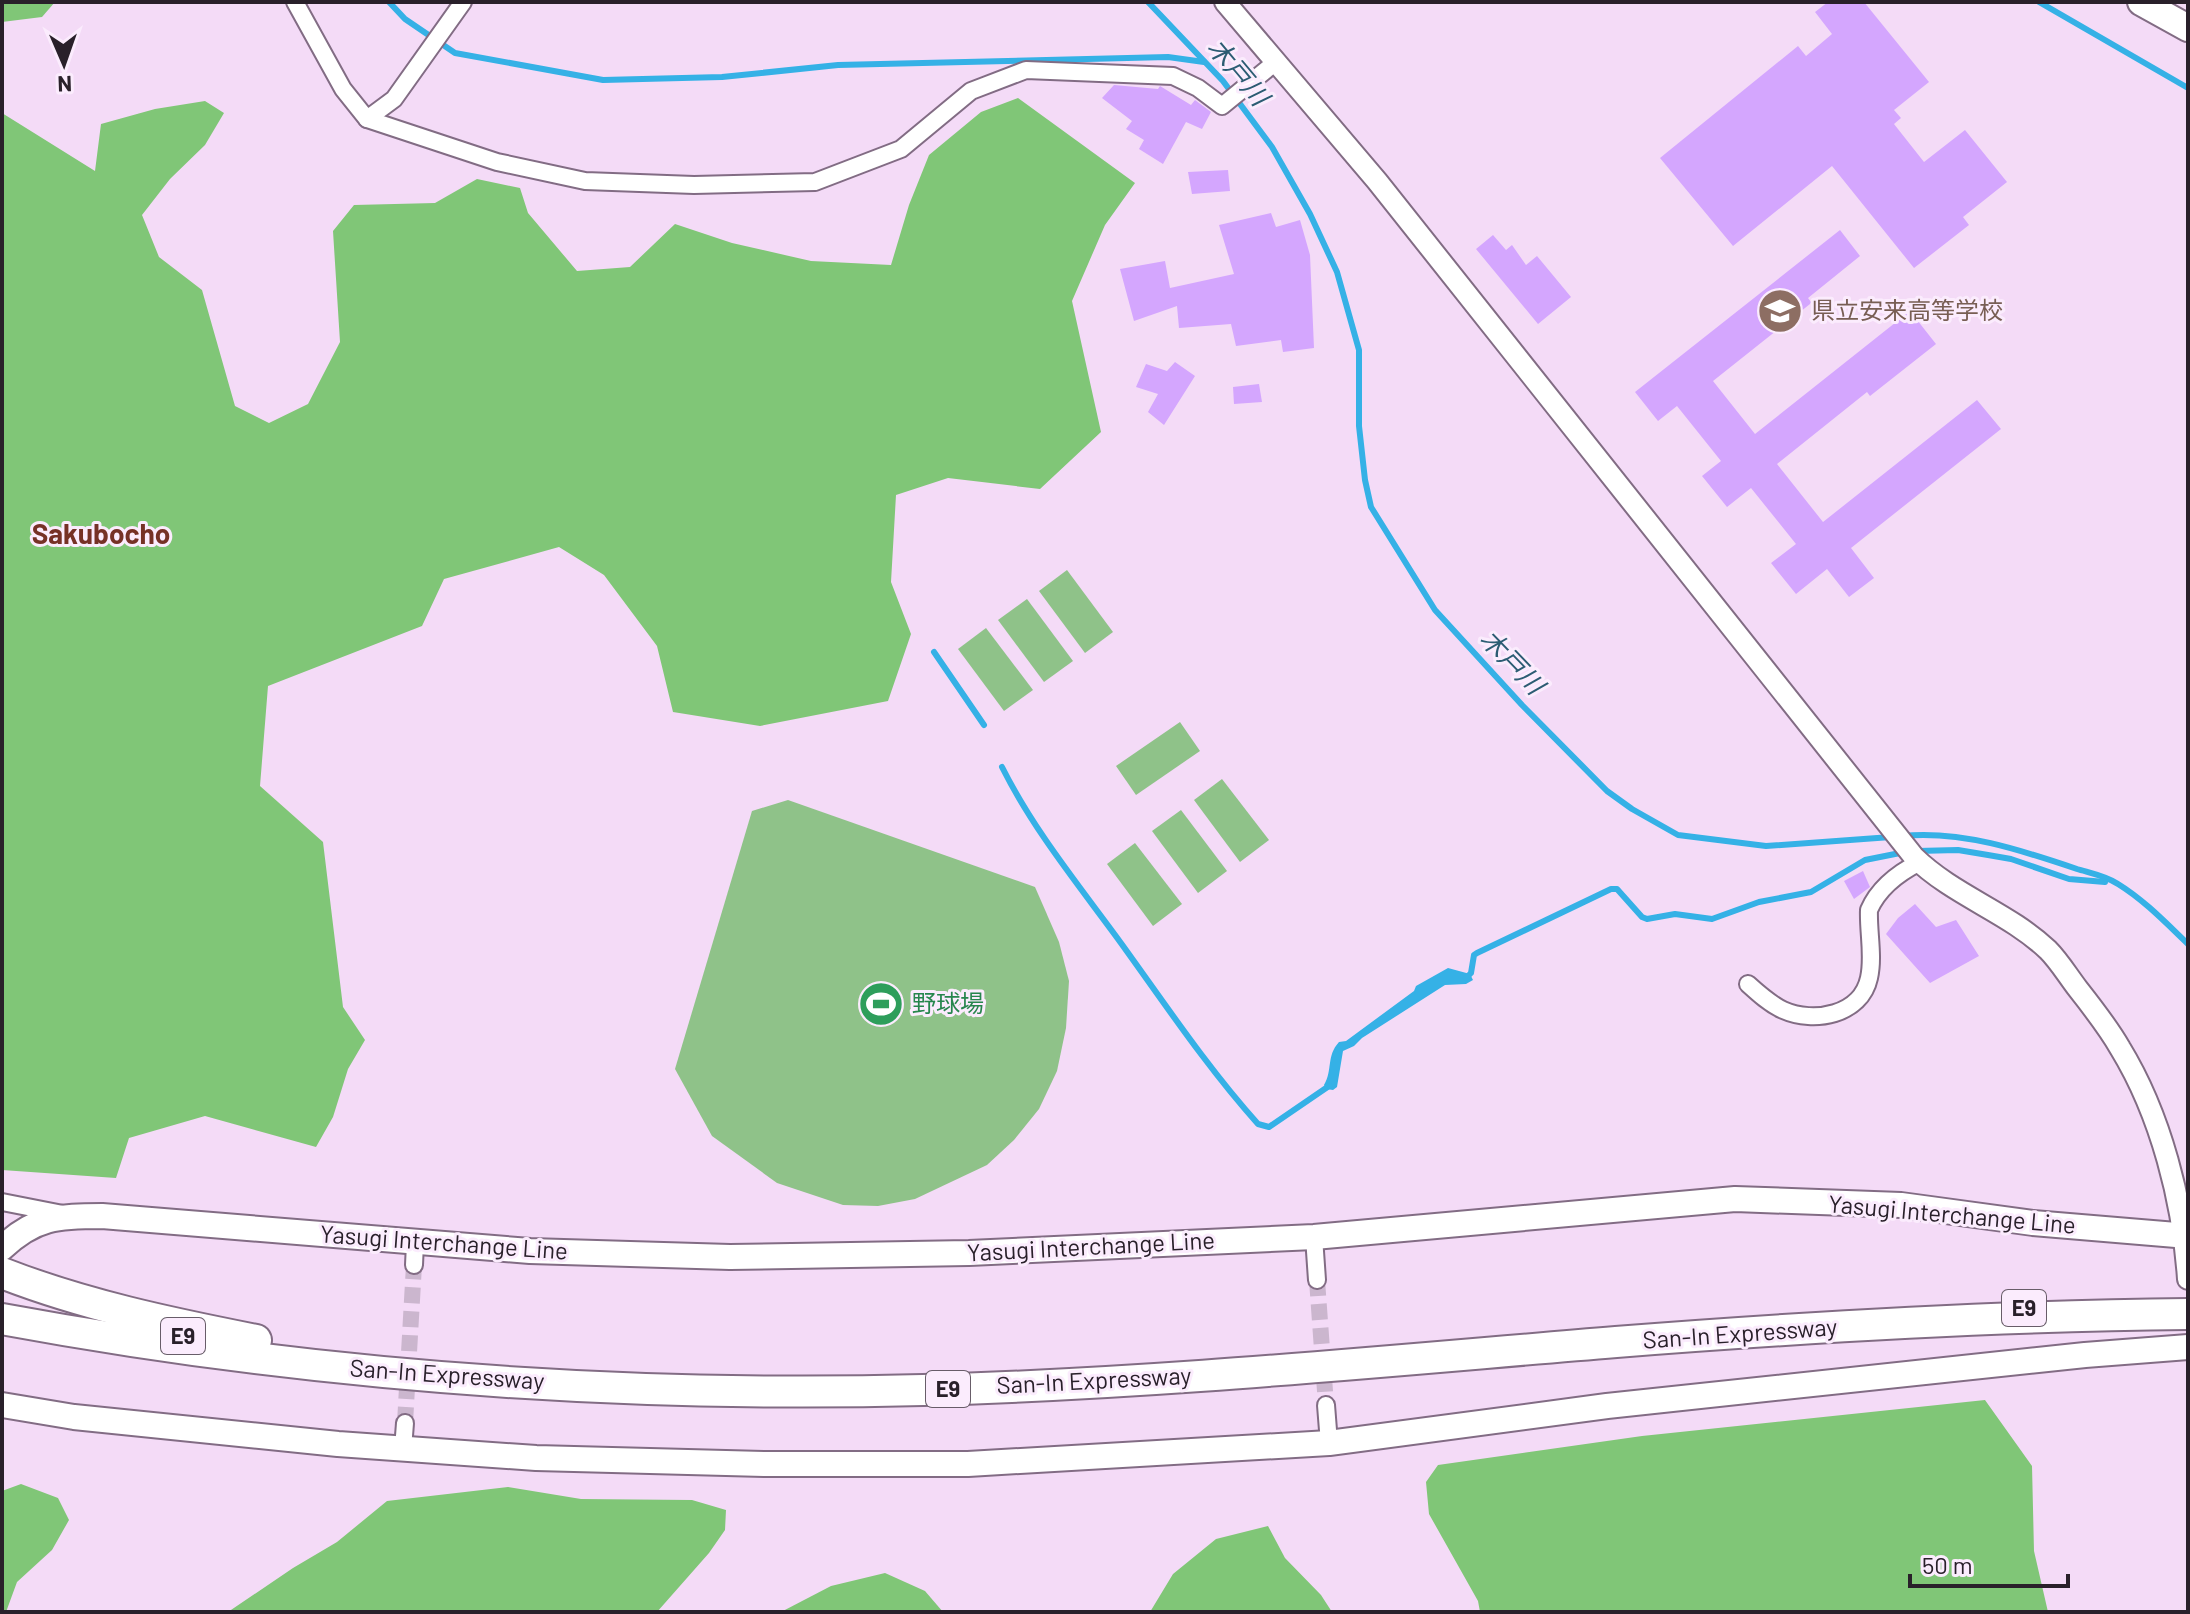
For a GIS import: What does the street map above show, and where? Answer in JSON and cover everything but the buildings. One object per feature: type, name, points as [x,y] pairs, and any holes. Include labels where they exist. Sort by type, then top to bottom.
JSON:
[{"type":"highway","points":[[2,1273],[37,1318]]},
{"type":"highway","name":"San-In Expressway","points":[[37,1318],[136,1315],[328,1354],[436,1365],[622,1376],[789,1378],[970,1375],[1308,1356],[1565,1334],[2188,1302]]},
{"type":"highway","points":[[2,1307],[37,1318]]},
{"type":"highway","name":"San-In Expressway","points":[[37,1318],[244,1363],[645,1388],[925,1390],[1168,1378],[1860,1321],[2188,1314]]},
{"type":"highway","points":[[2,1319],[37,1318]]},
{"type":"highway","points":[[2,1340],[37,1318]]},
{"type":"main road","points":[[2141,2],[2188,28]]},
{"type":"main road","name":"Yasugi Interchange Line","points":[[2,1248],[34,1223],[69,1216],[142,1218],[415,1254],[530,1251],[730,1257],[969,1253],[1314,1237],[1735,1199],[1901,1205],[2033,1223],[2187,1236]]},
{"type":"main road","points":[[2,1405],[74,1417],[403,1449],[536,1458],[748,1464],[953,1464],[1329,1443],[1607,1406],[2085,1355],[2188,1347]]},
{"type":"street","points":[[295,2],[343,89],[367,119],[497,162],[585,181],[709,185],[815,182],[901,149],[971,91],[1026,70],[1162,75],[1186,81],[1222,106],[1277,61]]},
{"type":"street","points":[[367,119],[394,99],[463,2]]},
{"type":"street","points":[[1225,2],[1377,181],[1917,859],[1940,880],[1996,912],[2049,951],[2096,1012],[2122,1050],[2159,1130],[2187,1236],[2188,1279]]},
{"type":"street","points":[[1748,984],[1785,1011],[1823,1016],[1849,1007],[1869,982],[1869,910],[1872,902],[1898,872],[1917,859]]},
{"type":"street","points":[[2,1202],[69,1216]]},
{"type":"street","points":[[1314,1237],[1317,1280]]},
{"type":"street","points":[[1326,1405],[1329,1443]]},
{"type":"street","points":[[403,1449],[405,1423]]},
{"type":"green space","points":[[2,2],[55,2],[42,17],[2,22]]},
{"type":"green space","points":[[1018,98],[1135,183],[1105,225],[1072,301],[1101,432],[1040,489],[948,478],[896,495],[891,582],[911,634],[888,701],[760,726],[673,712],[657,646],[604,575],[559,547],[444,579],[422,626],[268,686],[260,786],[323,842],[343,1007],[365,1040],[348,1069],[333,1117],[316,1147],[205,1116],[129,1138],[116,1178],[2,1170],[2,113],[95,171],[101,124],[155,109],[205,101],[224,113],[205,145],[170,179],[142,215],[159,257],[202,290],[235,406],[269,423],[308,404],[340,342],[333,231],[354,205],[435,203],[477,179],[520,188],[528,213],[577,271],[630,267],[675,224],[732,243],[811,261],[891,265],[909,205],[929,155],[981,112]]},
{"type":"green space","points":[[1067,570],[1113,632],[1085,653],[1039,591]]},
{"type":"green space","points":[[1027,599],[1073,661],[1044,682],[998,620]]},
{"type":"green space","points":[[986,628],[1033,690],[1004,711],[958,649]]},
{"type":"green space","points":[[1180,722],[1200,751],[1136,795],[1116,766]]},
{"type":"green space","points":[[1222,779],[1269,840],[1240,862],[1194,800]]},
{"type":"green space","name":"野球場","points":[[788,800],[1035,887],[1059,942],[1069,981],[1066,1028],[1057,1071],[1039,1109],[1014,1140],[987,1165],[915,1199],[878,1206],[843,1205],[777,1183],[712,1136],[675,1069],[752,811]]},
{"type":"green space","points":[[1181,810],[1227,871],[1198,893],[1152,831]]},
{"type":"green space","points":[[1135,843],[1182,904],[1153,926],[1107,864]]},
{"type":"green space","points":[[1985,1400],[2032,1466],[2034,1551],[2048,1612],[1480,1612],[1478,1601],[1429,1514],[1426,1482],[1438,1465],[1642,1436]]},
{"type":"green space","points":[[21,1484],[58,1498],[69,1520],[52,1550],[17,1582],[6,1612],[2,1612],[2,1491]]},
{"type":"green space","points":[[508,1487],[581,1499],[692,1500],[726,1510],[725,1530],[657,1612],[228,1612],[337,1542],[387,1501]]},
{"type":"green space","points":[[1268,1526],[1285,1558],[1321,1595],[1332,1612],[1150,1612],[1173,1574],[1216,1539]]},
{"type":"green space","points":[[885,1573],[925,1591],[943,1612],[781,1612],[831,1586]]},
{"type":"water","points":[[1448,968],[1470,974],[1473,980],[1466,984],[1445,985],[1343,1051],[1337,1087],[1326,1089],[1324,1085],[1331,1058],[1339,1042],[1346,1041],[1414,991],[1416,986]]},
{"type":"waterway","points":[[389,2],[405,19],[455,53],[603,80],[722,77],[838,65],[1168,57],[1204,62]]},
{"type":"waterway","name":"木戸川","points":[[1148,2],[1223,81],[1272,147],[1310,214],[1337,272],[1359,350],[1359,426],[1371,507],[1435,610],[1607,791],[1678,835],[1766,846],[1891,837]]},
{"type":"waterway","points":[[2039,2],[2188,88]]},
{"type":"waterway","points":[[934,652],[984,725]]},
{"type":"waterway","points":[[1002,767],[1056,855],[1203,1056],[1258,1124],[1269,1127],[1329,1086]]},
{"type":"waterway","name":"木戸川","points":[[1902,836],[1946,836],[1991,843],[2103,877],[2137,897],[2188,944]]},
{"type":"waterway","points":[[1917,851],[1958,850],[2011,859],[2069,879],[2105,882]]},
{"type":"waterway","points":[[1466,978],[1471,973],[1477,953],[1611,889],[1617,889],[1647,919],[1675,914],[1712,919],[1759,902],[1811,892],[1865,860],[1905,852]]},
{"type":"tunnel","points":[[405,1423],[414,1265]]},
{"type":"tunnel","points":[[1317,1280],[1326,1405]]},
{"type":"place","name":"県立安来高等学校","points":[[1780,311]]},
{"type":"place","name":"野球場","points":[[881,1004]]},
{"type":"district","name":"Sakubocho","points":[[101,534]]}]
